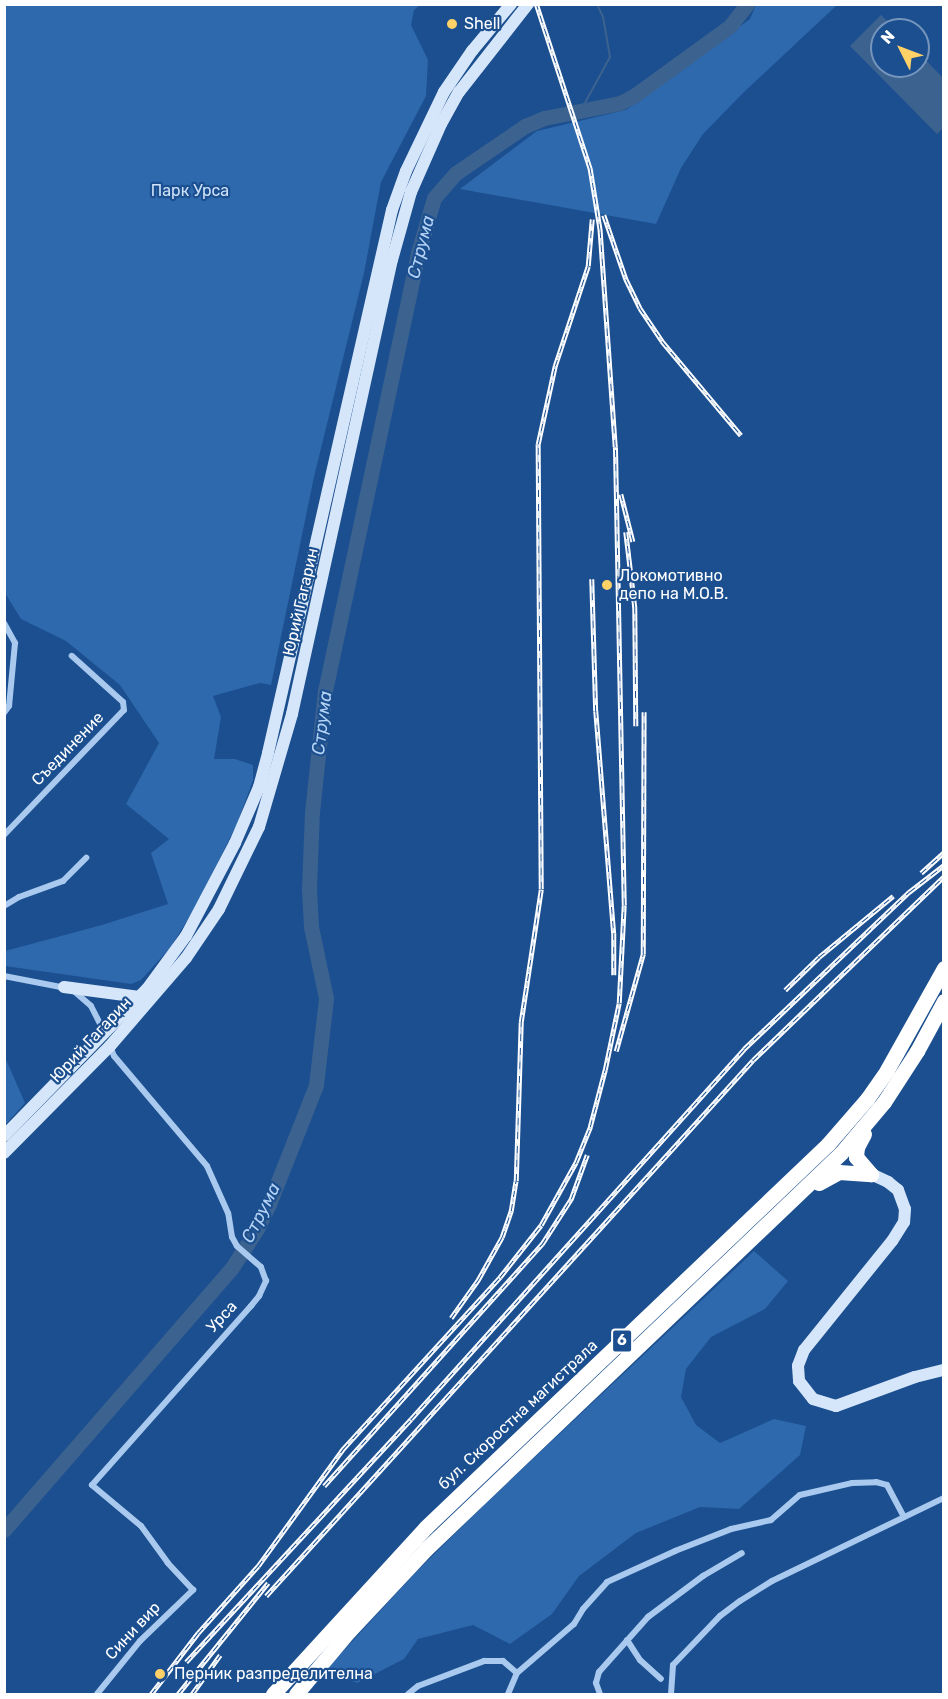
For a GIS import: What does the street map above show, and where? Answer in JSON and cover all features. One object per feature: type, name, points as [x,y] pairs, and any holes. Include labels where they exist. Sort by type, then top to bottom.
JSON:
[{"type":"highway","name":"бул. Скоростна магистрала","points":[[273,1695],[426,1527],[828,1144],[867,1099],[887,1070],[944,968]]},
{"type":"highway","name":"бул. Скоростна магистрала","points":[[296,1695],[349,1631],[426,1548],[841,1153],[884,1102],[917,1051],[944,1001]]},
{"type":"highway","points":[[871,1174],[859,1161],[856,1152],[884,1102]]},
{"type":"highway","points":[[763,1228],[834,1173],[871,1174]]},
{"type":"street","name":"Юрий Гагарин","points":[[4,1136],[139,998],[186,936],[220,875],[259,787],[392,210],[406,171],[444,92],[472,51],[512,4]]},
{"type":"street","name":"Юрий Гагарин","points":[[4,1154],[110,1046],[203,934],[229,891],[259,827],[295,703],[392,260],[411,192],[441,124],[459,92],[528,4]]},
{"type":"street","points":[[4,623],[12,633],[15,643],[9,706],[4,713]]},
{"type":"street","name":"Съединение","points":[[4,835],[124,710],[123,702],[72,656]]},
{"type":"street","points":[[4,906],[19,897],[63,881],[86,858]]},
{"type":"street","points":[[4,976],[139,998]]},
{"type":"street","name":"Урса","points":[[64,987],[84,998],[105,1034],[114,1056],[207,1166],[228,1212],[232,1237],[237,1246],[265,1274],[266,1281],[259,1296],[92,1485],[141,1526],[168,1563],[194,1590]]},
{"type":"street","points":[[871,1174],[898,1190],[905,1209],[904,1222],[892,1241],[804,1350],[798,1366],[799,1381],[813,1399],[836,1406],[850,1403],[915,1377],[944,1370]]},
{"type":"street","points":[[508,1695],[517,1673],[574,1624],[583,1609],[607,1582],[675,1551],[731,1529],[771,1520],[800,1495],[852,1483],[876,1482],[887,1485],[904,1517]]},
{"type":"street","points":[[671,1695],[673,1665],[720,1616],[772,1581],[944,1498]]},
{"type":"street","points":[[600,1695],[596,1677],[627,1640],[671,1598],[742,1553]]},
{"type":"street","name":"Сини вир","points":[[97,1695],[133,1648],[194,1590]]},
{"type":"street","points":[[627,1640],[640,1660],[661,1679]]},
{"type":"street","points":[[408,1695],[418,1686],[484,1661],[503,1661],[517,1673]]},
{"type":"green space","name":"Парк Урса","points":[[5,5],[420,5],[414,10],[411,25],[428,60],[426,96],[381,182],[364,273],[314,477],[271,685],[260,683],[213,696],[221,717],[214,759],[235,759],[253,765],[253,780],[237,824],[195,908],[170,948],[141,980],[131,984],[5,966],[5,951],[102,925],[168,904],[151,853],[169,839],[126,804],[159,743],[120,685],[66,641],[21,619],[5,593]]},
{"type":"green space","points":[[756,5],[837,5],[703,134],[681,168],[656,224],[460,189],[537,131],[626,110],[750,19]]},
{"type":"green space","points":[[4,1055],[25,1103],[5,1125],[4,1125]]},
{"type":"green space","points":[[754,1251],[788,1281],[765,1309],[711,1337],[686,1369],[681,1397],[696,1425],[720,1443],[774,1419],[806,1426],[800,1455],[739,1509],[700,1507],[636,1533],[579,1576],[552,1614],[510,1644],[473,1625],[418,1639],[404,1659],[357,1683],[325,1671],[416,1572],[486,1503]]},
{"type":"shaded area","points":[[870,26],[870,66],[850,46]]},
{"type":"shaded area","points":[[930,64],[943,78],[943,128],[937,134],[882,78],[930,78]]},
{"type":"waterway","points":[[580,112],[610,57],[603,17],[597,4]]},
{"type":"waterway","name":"Струма","points":[[4,1530],[231,1269],[257,1229],[269,1204],[316,1085],[326,998],[311,927],[309,889],[312,812],[325,691],[418,253],[434,198],[456,173],[525,126],[544,118],[620,103],[635,95],[730,26],[747,4]]},
{"type":"railway","points":[[151,1694],[198,1633],[258,1566],[343,1449],[500,1277],[541,1225],[576,1162],[590,1127],[605,1070],[619,1003],[624,905],[615,447],[600,231],[590,169],[536,4]]},
{"type":"railway","points":[[604,215],[626,279],[640,308],[662,341],[741,435]]},
{"type":"railway","points":[[451,1318],[478,1280],[502,1237],[511,1211],[516,1181],[521,1022],[541,889],[538,444],[555,366],[588,266],[592,219]]},
{"type":"railway","points":[[621,494],[633,541]]},
{"type":"railway","points":[[626,532],[635,607],[636,726]]},
{"type":"railway","points":[[592,579],[596,711],[614,933],[614,975]]},
{"type":"railway","points":[[616,1051],[643,954],[644,712]]},
{"type":"railway","points":[[921,873],[944,852]]},
{"type":"railway","points":[[186,1662],[411,1419],[744,1049],[909,892],[944,865]]},
{"type":"railway","points":[[266,1596],[753,1060],[944,876]]},
{"type":"railway","points":[[785,990],[819,957],[893,896]]},
{"type":"railway","points":[[324,1486],[542,1244],[571,1199],[587,1155]]},
{"type":"railway","points":[[178,1694],[268,1583]]},
{"type":"railway","points":[[192,1694],[220,1655]]},
{"type":"place","name":"Shell","points":[[452,24]]},
{"type":"place","name":"Локомотивно депо на М.О.В.","points":[[607,585]]},
{"type":"place","name":"Перник разпределителна","points":[[160,1674]]}]
